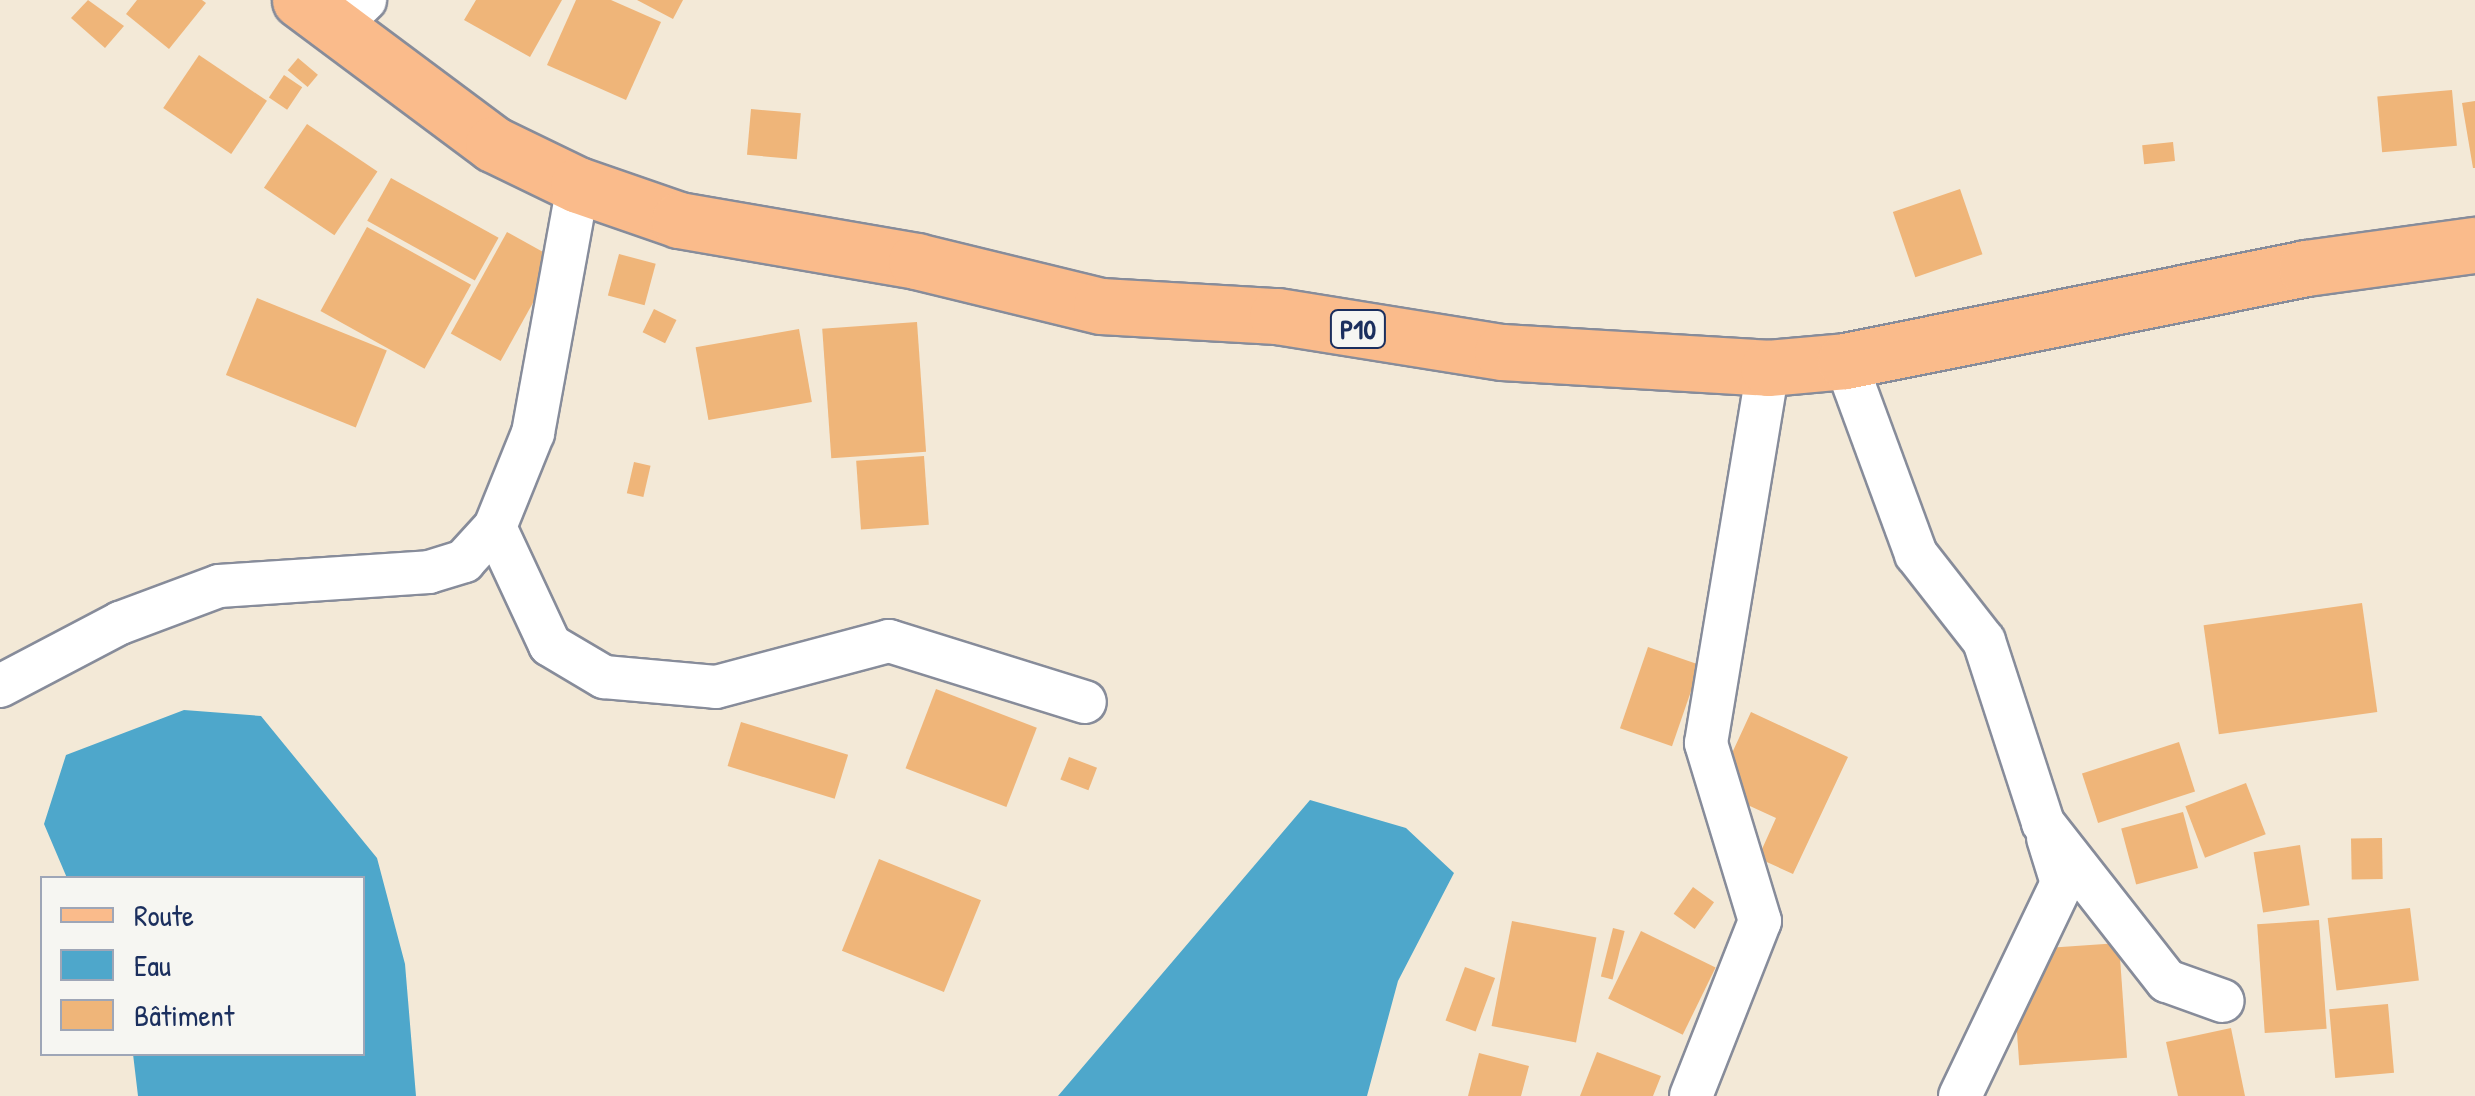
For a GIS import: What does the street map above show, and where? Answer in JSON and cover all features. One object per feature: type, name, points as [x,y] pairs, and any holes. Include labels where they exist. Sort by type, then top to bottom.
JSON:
[{"type":"main road","name":"P10","points":[[333,10],[493,144],[578,184],[679,220],[916,262],[1101,306],[1277,316],[1502,352],[1768,368],[1846,362],[2306,268],[2475,245]]},
{"type":"street","points":[[0,686],[120,623],[219,586],[429,572],[464,560],[495,527],[534,433],[578,184]]},
{"type":"street","points":[[1846,362],[1916,554],[1984,641],[2062,883],[1960,1096]]},
{"type":"street","points":[[1691,1096],[1760,921],[1706,744],[1768,368]]},
{"type":"street","points":[[495,527],[550,645],[604,677],[716,686],[889,641],[1086,702]]},
{"type":"street","points":[[2043,823],[2167,980],[2223,1001]]},
{"type":"water","points":[[184,710],[261,716],[377,858],[405,964],[416,1096],[138,1096],[133,1056],[365,1056],[365,876],[66,876],[44,824],[66,755]]},
{"type":"water","points":[[1310,800],[1406,828],[1454,873],[1398,981],[1367,1096],[1058,1096]]},
{"type":"building","points":[[88,0],[124,26],[105,48],[71,18]]},
{"type":"building","points":[[137,0],[206,3],[169,49],[126,14]]},
{"type":"building","points":[[476,0],[562,0],[530,57],[464,20]]},
{"type":"building","points":[[576,0],[611,0],[661,22],[626,100],[547,65]]},
{"type":"building","points":[[637,0],[683,0],[673,19]]},
{"type":"building","points":[[199,55],[267,101],[231,154],[163,108]]},
{"type":"building","points":[[298,58],[318,75],[308,87],[288,70]]},
{"type":"building","points":[[284,75],[302,87],[287,110],[269,97]]},
{"type":"building","points":[[2452,90],[2457,146],[2382,152],[2377,97]]},
{"type":"building","points":[[2475,101],[2475,168],[2473,168],[2462,103]]},
{"type":"building","points":[[751,109],[801,113],[797,159],[747,155]]},
{"type":"building","points":[[307,124],[377,172],[334,235],[264,188]]},
{"type":"building","points":[[2173,142],[2175,161],[2144,164],[2142,145]]},
{"type":"building","points":[[391,178],[499,238],[475,280],[367,221]]},
{"type":"building","points":[[1960,189],[1982,254],[1915,277],[1893,212]]},
{"type":"building","points":[[367,227],[471,285],[425,369],[320,311]]},
{"type":"building","points":[[507,232],[557,260],[501,361],[451,333]]},
{"type":"building","points":[[619,254],[656,264],[645,305],[608,296]]},
{"type":"building","points":[[257,298],[387,350],[356,427],[226,375]]},
{"type":"building","points":[[654,309],[676,320],[665,343],[643,332]]},
{"type":"building","points":[[917,322],[926,452],[831,458],[822,329]]},
{"type":"building","points":[[799,329],[812,402],[708,420],[696,347]]},
{"type":"building","points":[[924,456],[929,525],[861,530],[856,461]]},
{"type":"building","points":[[634,462],[651,466],[643,497],[627,493]]},
{"type":"building","points":[[2362,603],[2377,712],[2219,734],[2204,625]]},
{"type":"building","points":[[1648,647],[1700,665],[1672,746],[1620,728]]},
{"type":"building","points":[[936,689],[1037,728],[1006,807],[906,768]]},
{"type":"building","points":[[1751,712],[1848,757],[1793,874],[1758,858],[1776,818],[1715,790]]},
{"type":"building","points":[[741,722],[848,755],[835,799],[728,766]]},
{"type":"building","points":[[2179,742],[2195,791],[2098,823],[2082,774]]},
{"type":"building","points":[[1069,757],[1097,768],[1088,790],[1060,779]]},
{"type":"building","points":[[2246,783],[2266,834],[2205,858],[2185,806]]},
{"type":"building","points":[[2183,812],[2198,868],[2136,885],[2121,829]]},
{"type":"building","points":[[2382,838],[2383,879],[2352,880],[2351,839]]},
{"type":"building","points":[[2300,845],[2310,905],[2263,913],[2254,852]]},
{"type":"building","points":[[879,859],[981,900],[944,992],[842,951]]},
{"type":"building","points":[[1693,887],[1714,902],[1695,929],[1674,914]]},
{"type":"building","points":[[2410,908],[2419,980],[2337,991],[2328,918]]},
{"type":"building","points":[[2319,920],[2327,1029],[2265,1033],[2257,924]]},
{"type":"building","points":[[1512,921],[1596,937],[1576,1042],[1492,1026]]},
{"type":"building","points":[[1613,928],[1625,931],[1613,979],[1601,977]]},
{"type":"building","points":[[1641,931],[1716,967],[1683,1035],[1608,998]]},
{"type":"building","points":[[2119,943],[2127,1058],[2019,1065],[2011,951]]},
{"type":"building","points":[[1465,967],[1495,978],[1476,1032],[1446,1021]]},
{"type":"building","points":[[2388,1004],[2394,1073],[2335,1078],[2329,1009]]},
{"type":"building","points":[[2231,1028],[2245,1096],[2178,1096],[2166,1042]]},
{"type":"building","points":[[1597,1052],[1661,1076],[1653,1096],[1580,1096]]},
{"type":"building","points":[[1479,1053],[1529,1066],[1521,1096],[1468,1096]]}]
